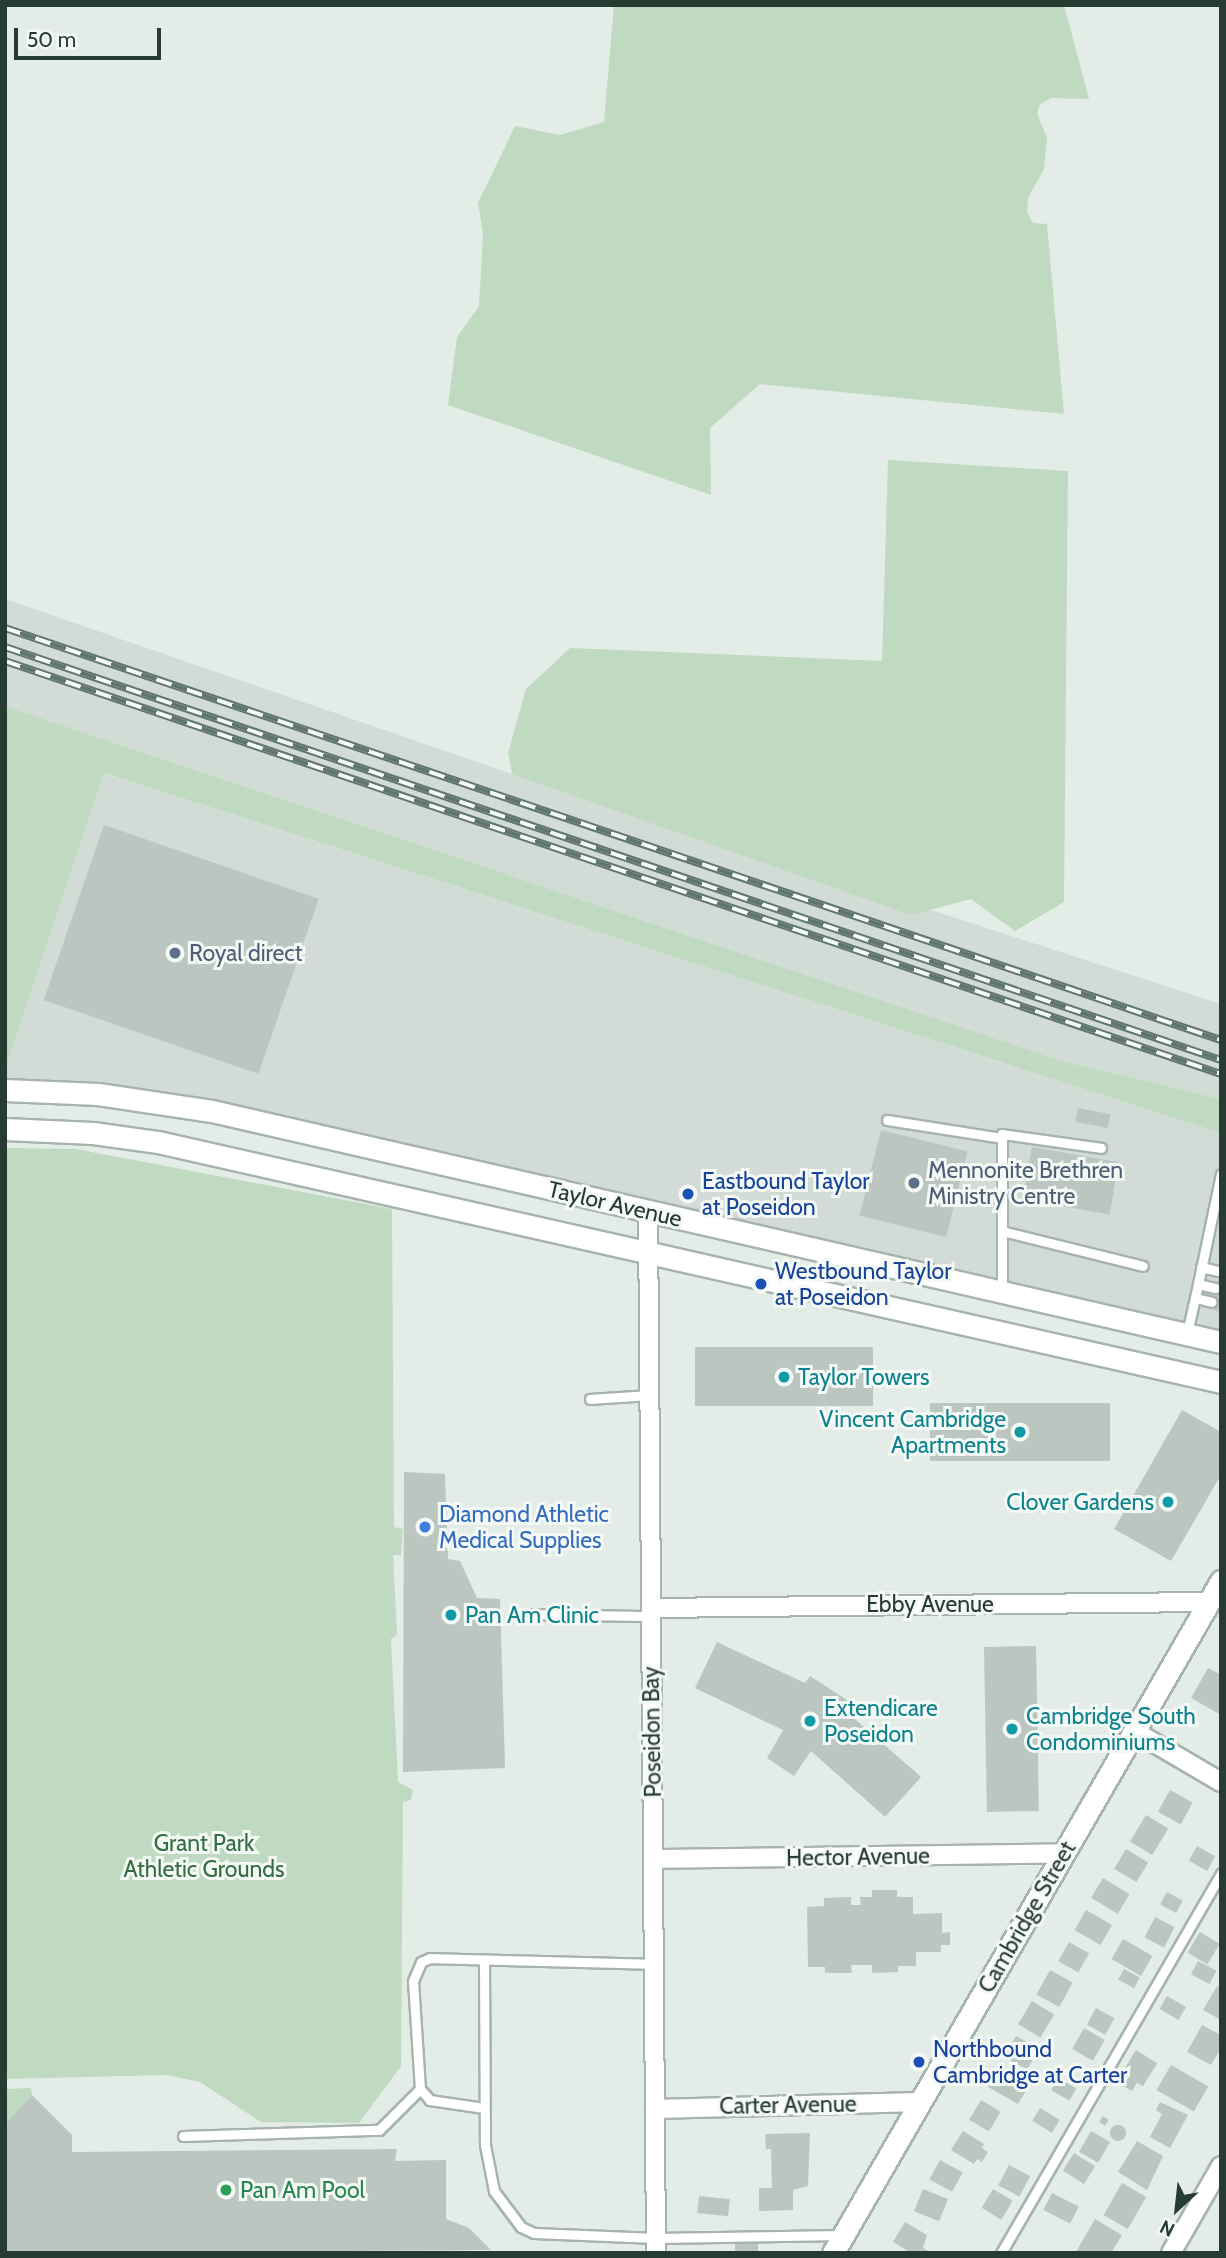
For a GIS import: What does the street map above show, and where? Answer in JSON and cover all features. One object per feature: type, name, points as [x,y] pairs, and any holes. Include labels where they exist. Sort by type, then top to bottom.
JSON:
[{"type":"main road","name":"Taylor Avenue","points":[[5,1090],[69,1091],[169,1103],[1221,1342]]},
{"type":"main road","name":"Taylor Avenue","points":[[5,1129],[93,1133],[159,1142],[1221,1382]]},
{"type":"main road","name":"Cambridge Street","points":[[838,2244],[1134,1731],[1215,1605],[1221,1581]]},
{"type":"street","name":"Poseidon Bay","points":[[648,1212],[656,2245]]},
{"type":"street","name":"Ebby Avenue","points":[[651,1612],[1215,1605]]},
{"type":"street","points":[[1134,1731],[1221,1782]]},
{"type":"street","name":"Hector Avenue","points":[[653,1859],[1063,1853]]},
{"type":"street","name":"Carter Avenue","points":[[655,2109],[920,2102]]},
{"type":"street","points":[[1171,2253],[1221,2166]]},
{"type":"lane","points":[[887,1119],[1002,1138]]},
{"type":"lane","points":[[1002,1292],[1002,1134],[1101,1148]]},
{"type":"lane","points":[[1187,1334],[1221,1174]]},
{"type":"lane","points":[[1002,1231],[1143,1266]]},
{"type":"lane","points":[[1201,1267],[1219,1271]]},
{"type":"lane","points":[[1198,1284],[1216,1288]]},
{"type":"lane","points":[[1196,1298],[1212,1303]]},
{"type":"lane","points":[[590,1399],[649,1395]]},
{"type":"lane","points":[[533,1614],[651,1612]]},
{"type":"lane","points":[[1001,2253],[1221,1873]]},
{"type":"lane","points":[[484,2108],[430,2100],[419,2089],[413,1981],[421,1962],[430,1958],[654,1964]]},
{"type":"lane","points":[[484,1960],[484,2108],[494,2191],[521,2227],[534,2233],[656,2245],[838,2244]]},
{"type":"lane","points":[[183,2136],[379,2130],[419,2089]]},
{"type":"shaded area","points":[[5,599],[512,774],[1221,1004],[1221,1099],[1062,1061],[5,706]]},
{"type":"shaded area","points":[[103,773],[1221,1133],[1221,1342],[337,1139],[5,1090],[5,1070]]},
{"type":"green space","points":[[614,5],[1064,5],[1089,99],[1051,98],[1040,104],[1037,113],[1047,138],[1044,169],[1028,198],[1027,212],[1033,223],[1047,224],[1064,414],[760,384],[710,428],[711,495],[448,405],[457,337],[479,306],[483,234],[478,203],[515,126],[560,135],[604,122]]},
{"type":"green space","points":[[888,460],[1068,471],[1064,902],[1015,931],[971,899],[911,915],[512,774],[508,753],[526,689],[570,648],[882,661]]},
{"type":"green space","points":[[5,706],[1062,1061],[1221,1099],[1221,1133],[104,773],[5,1070]]},
{"type":"green space","name":"Grant Park Athletic Grounds","points":[[5,1148],[76,1149],[392,1209],[394,1527],[403,1529],[401,1555],[393,1555],[397,1635],[391,1639],[398,1782],[413,1790],[411,1800],[403,1802],[401,2066],[359,2123],[261,2122],[200,2082],[166,2075],[5,2079]]},
{"type":"green space","points":[[31,2088],[32,2095],[5,2124],[5,2089]]},
{"type":"building","points":[[104,825],[319,899],[258,1074],[44,1000]]},
{"type":"building","points":[[1078,1108],[1110,1114],[1108,1128],[1075,1122]]},
{"type":"building","name":"Mennonite Brethren Ministry Centre","points":[[881,1130],[967,1152],[946,1237],[860,1215]]},
{"type":"building","points":[[1032,1147],[1119,1162],[1109,1214],[1023,1199]]},
{"type":"building","points":[[1221,1270],[1221,1312],[1211,1309]]},
{"type":"building","name":"Taylor Towers","points":[[695,1347],[873,1347],[873,1406],[695,1406]]},
{"type":"building","name":"Vincent Cambridge Apartments","points":[[930,1403],[1110,1403],[1110,1461],[930,1461]]},
{"type":"building","name":"Clover Gardens","points":[[1182,1410],[1221,1432],[1221,1475],[1171,1561],[1114,1529]]},
{"type":"building","name":"Pan Am Clinic","points":[[404,1472],[445,1474],[448,1559],[460,1561],[477,1598],[500,1599],[505,1768],[403,1772]]},
{"type":"building","name":"Extendicare Poseidon","points":[[717,1642],[805,1683],[810,1676],[853,1704],[847,1712],[921,1777],[885,1817],[811,1751],[794,1776],[767,1758],[783,1730],[695,1688]]},
{"type":"building","name":"Cambridge South Condominiums","points":[[1036,1646],[1039,1811],[987,1812],[984,1647]]},
{"type":"building","points":[[1208,1668],[1221,1675],[1221,1715],[1191,1698]]},
{"type":"building","points":[[1170,1790],[1193,1803],[1181,1824],[1158,1812]]},
{"type":"building","points":[[1146,1815],[1168,1828],[1152,1855],[1130,1842]]},
{"type":"building","points":[[1197,1846],[1215,1856],[1207,1871],[1189,1861]]},
{"type":"building","points":[[1126,1849],[1148,1862],[1136,1882],[1114,1869]]},
{"type":"building","points":[[1103,1878],[1130,1894],[1118,1914],[1091,1898]]},
{"type":"building","points":[[872,1890],[897,1890],[897,1897],[913,1897],[913,1914],[942,1913],[942,1933],[950,1932],[950,1945],[941,1945],[941,1952],[916,1952],[916,1966],[898,1966],[898,1972],[872,1973],[872,1965],[851,1965],[852,1973],[825,1973],[825,1967],[808,1967],[807,1907],[824,1906],[824,1898],[851,1897],[851,1905],[861,1905],[860,1897],[872,1897]]},
{"type":"building","points":[[1167,1892],[1183,1901],[1176,1913],[1160,1904]]},
{"type":"building","points":[[1086,1910],[1112,1925],[1100,1945],[1074,1930]]},
{"type":"building","points":[[1155,1917],[1175,1927],[1164,1947],[1145,1937]]},
{"type":"building","points":[[1200,1932],[1220,1944],[1207,1964],[1188,1953]]},
{"type":"building","points":[[1123,1939],[1152,1956],[1141,1976],[1112,1959]]},
{"type":"building","points":[[1069,1942],[1089,1953],[1078,1972],[1058,1961]]},
{"type":"building","points":[[1198,1961],[1217,1971],[1209,1984],[1191,1974]]},
{"type":"building","points":[[1124,1969],[1140,1978],[1134,1988],[1118,1979]]},
{"type":"building","points":[[1050,1970],[1073,1983],[1059,2007],[1036,1994]]},
{"type":"building","points":[[1217,1986],[1221,1988],[1221,2020],[1203,2010]]},
{"type":"building","points":[[1167,1996],[1186,2007],[1179,2020],[1160,2009]]},
{"type":"building","points":[[1032,2001],[1054,2014],[1040,2038],[1018,2024]]},
{"type":"building","points":[[1096,2008],[1114,2018],[1105,2035],[1087,2025]]},
{"type":"building","points":[[1202,2025],[1221,2035],[1221,2048],[1211,2065],[1187,2052]]},
{"type":"building","points":[[1084,2028],[1105,2040],[1093,2061],[1072,2049]]},
{"type":"building","points":[[1016,2036],[1039,2049],[1027,2070],[1004,2057]]},
{"type":"building","points":[[1136,2050],[1157,2063],[1143,2086],[1122,2073]]},
{"type":"building","points":[[1171,2065],[1208,2086],[1194,2112],[1156,2090]]},
{"type":"building","points":[[999,2068],[1020,2081],[1017,2086],[1026,2091],[1018,2104],[988,2087]]},
{"type":"building","points":[[1129,2077],[1137,2083],[1132,2091],[1123,2086]]},
{"type":"building","points":[[1058,2078],[1076,2088],[1070,2100],[1051,2090]]},
{"type":"building","name":"Pan Am Pool","points":[[32,2095],[72,2135],[72,2152],[397,2149],[395,2161],[446,2160],[446,2219],[469,2228],[491,2250],[5,2253],[5,2124]]},
{"type":"building","points":[[981,2100],[1001,2112],[989,2132],[969,2120]]},
{"type":"building","points":[[1160,2102],[1188,2115],[1170,2148],[1150,2137],[1162,2114],[1156,2110]]},
{"type":"building","points":[[1040,2108],[1060,2120],[1052,2133],[1032,2121]]},
{"type":"building","points":[[1103,2116],[1109,2120],[1105,2126],[1099,2122]]},
{"type":"building","points":[[1118,2125],[1126,2133],[1118,2141],[1110,2133]]},
{"type":"building","points":[[963,2131],[984,2144],[982,2148],[988,2152],[982,2162],[977,2159],[974,2164],[951,2150]]},
{"type":"building","points":[[1091,2131],[1110,2142],[1098,2163],[1079,2152]]},
{"type":"building","points":[[810,2133],[808,2186],[793,2190],[793,2210],[759,2211],[759,2188],[772,2188],[771,2149],[766,2149],[765,2134]]},
{"type":"building","points":[[1137,2141],[1163,2156],[1147,2190],[1118,2172]]},
{"type":"building","points":[[1074,2153],[1095,2166],[1084,2184],[1063,2171]]},
{"type":"building","points":[[940,2160],[963,2173],[952,2192],[929,2179]]},
{"type":"building","points":[[1009,2165],[1030,2176],[1019,2197],[998,2185]]},
{"type":"building","points":[[1122,2183],[1146,2197],[1128,2229],[1104,2215]]},
{"type":"building","points":[[923,2189],[948,2199],[939,2221],[914,2211]]},
{"type":"building","points":[[993,2189],[1013,2201],[1001,2220],[982,2208]]},
{"type":"building","points":[[1052,2193],[1079,2207],[1070,2224],[1043,2210]]},
{"type":"building","points":[[699,2196],[730,2199],[728,2216],[697,2213]]},
{"type":"building","points":[[1095,2219],[1122,2235],[1111,2253],[1076,2252]]},
{"type":"building","points":[[905,2222],[927,2235],[923,2248],[932,2253],[911,2253],[893,2242]]},
{"type":"building","points":[[735,2239],[758,2239],[758,2253],[735,2253]]},
{"type":"railway","points":[[5,628],[1221,1040]]},
{"type":"railway","points":[[5,647],[1221,1060]]},
{"type":"railway","points":[[5,661],[1221,1074]]},
{"type":"place","name":"Royal direct","points":[[175,953]]},
{"type":"place","name":"Mennonite Brethren Ministry Centre","points":[[914,1183]]},
{"type":"place","name":"Eastbound Taylor at Poseidon","points":[[688,1194]]},
{"type":"place","name":"Westbound Taylor at Poseidon","points":[[761,1284]]},
{"type":"place","name":"Taylor Towers","points":[[784,1377]]},
{"type":"place","name":"Vincent Cambridge Apartments","points":[[1020,1432]]},
{"type":"place","name":"Clover Gardens","points":[[1168,1502]]},
{"type":"place","name":"Diamond Athletic Medical Supplies","points":[[425,1527]]},
{"type":"place","name":"Pan Am Clinic","points":[[451,1615]]},
{"type":"place","name":"Extendicare Poseidon","points":[[810,1721]]},
{"type":"place","name":"Cambridge South Condominiums","points":[[1012,1729]]},
{"type":"place","name":"Northbound Cambridge at Carter","points":[[919,2062]]},
{"type":"place","name":"Pan Am Pool","points":[[226,2190]]}]
